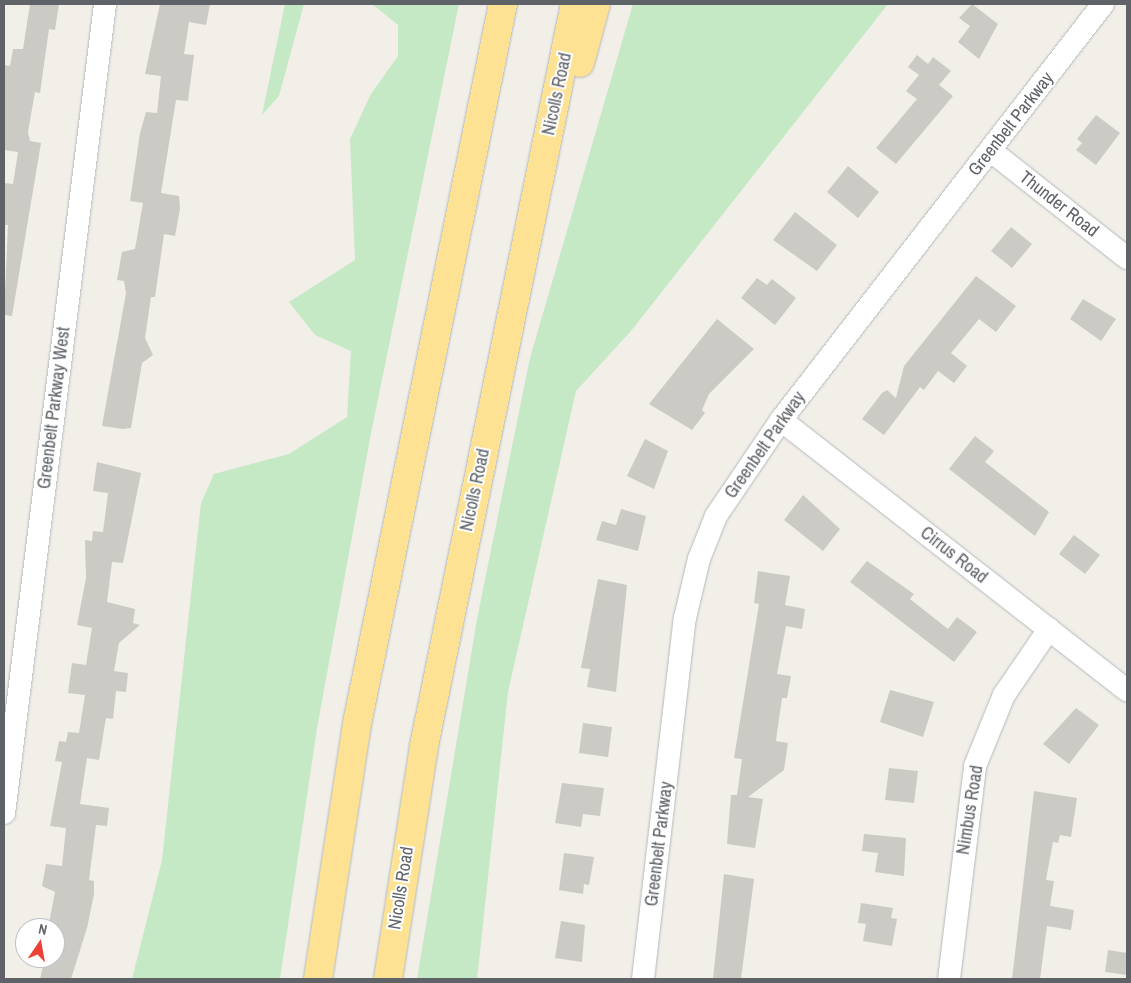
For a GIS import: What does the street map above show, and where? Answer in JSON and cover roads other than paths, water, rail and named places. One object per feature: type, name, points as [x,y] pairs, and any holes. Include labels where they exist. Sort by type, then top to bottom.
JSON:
[{"type":"highway","points":[[318,979],[358,719],[503,4]]},
{"type":"highway","name":"Nicolls Road","points":[[388,979],[424,746],[575,4]]},
{"type":"highway","points":[[513,305],[551,199],[596,4]]},
{"type":"street","name":"Greenbelt Parkway West","points":[[4,812],[105,4]]},
{"type":"street","name":"Greenbelt Parkway","points":[[644,979],[685,618],[698,559],[716,516],[781,420],[1103,4]]},
{"type":"street","name":"Thunder Road","points":[[991,151],[1127,258]]},
{"type":"street","name":"Cirrus Road","points":[[781,420],[1127,690]]},
{"type":"street","name":"Nimbus Road","points":[[949,979],[975,766],[1004,695],[1049,630]]}]
